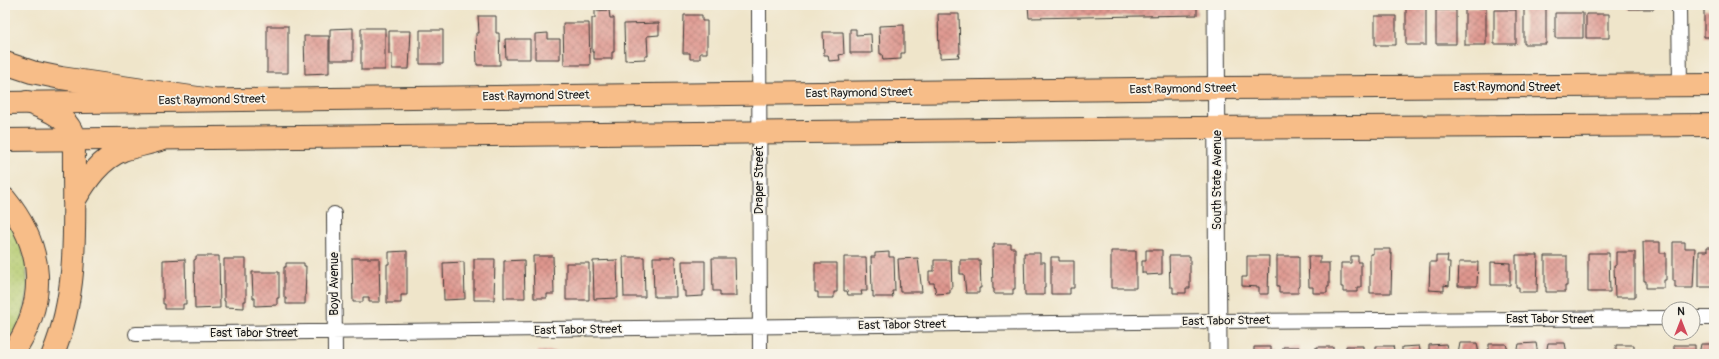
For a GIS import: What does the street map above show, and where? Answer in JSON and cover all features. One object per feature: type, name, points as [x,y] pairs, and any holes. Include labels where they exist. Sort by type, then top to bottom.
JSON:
[{"type":"main road","points":[[5,63],[27,71],[62,78],[212,100]]},
{"type":"main road","name":"East Raymond Street","points":[[5,103],[1216,88],[1714,85]]},
{"type":"main road","points":[[28,102],[42,107],[58,116],[73,132],[74,140],[73,262],[70,293],[66,316],[53,354]]},
{"type":"main road","points":[[5,140],[1217,128],[1714,125]]},
{"type":"main road","points":[[74,201],[86,180],[108,159],[123,150],[163,139]]},
{"type":"main road","points":[[5,200],[16,213],[27,232],[34,254],[37,278],[36,300],[30,322],[23,337],[12,354]]},
{"type":"street","name":"Draper Street","points":[[758,5],[760,354]]},
{"type":"street","name":"South State Avenue","points":[[1216,5],[1218,354]]},
{"type":"street","points":[[1679,5],[1680,86]]},
{"type":"street","name":"Boyd Avenue","points":[[334,214],[335,354]]},
{"type":"street","name":"East Tabor Street","points":[[136,334],[334,333],[1218,321],[1661,318]]},
{"type":"street","points":[[1701,318],[1714,318]]},
{"type":"green space","points":[[5,216],[15,228],[26,262],[28,292],[21,324],[5,341]]},
{"type":"building","points":[[1028,5],[1197,5],[1197,15],[1029,18]]},
{"type":"building","points":[[1406,5],[1426,5],[1426,45],[1406,45]]},
{"type":"building","points":[[1524,5],[1546,5],[1546,44],[1524,44]]},
{"type":"building","points":[[1567,5],[1581,5],[1581,8],[1567,8]]},
{"type":"building","points":[[1628,5],[1654,5],[1654,9],[1628,9]]},
{"type":"building","points":[[1465,8],[1486,8],[1486,45],[1465,45]]},
{"type":"building","points":[[1704,9],[1714,9],[1714,37],[1704,37]]},
{"type":"building","points":[[609,10],[610,18],[614,18],[614,52],[612,52],[612,59],[594,59],[594,52],[592,52],[592,18],[595,18],[595,11]]},
{"type":"building","points":[[1436,10],[1456,10],[1456,44],[1436,44]]},
{"type":"building","points":[[1494,10],[1516,10],[1516,44],[1494,44]]},
{"type":"building","points":[[1555,13],[1583,13],[1583,38],[1555,38]]},
{"type":"building","points":[[938,14],[959,14],[959,57],[940,58]]},
{"type":"building","points":[[1586,14],[1609,14],[1609,38],[1586,38]]},
{"type":"building","points":[[684,15],[702,15],[702,21],[707,21],[707,53],[700,53],[700,59],[690,59],[690,53],[683,53]]},
{"type":"building","points":[[478,16],[496,16],[496,33],[499,33],[500,65],[477,65],[476,33],[479,33]]},
{"type":"building","points":[[1375,16],[1396,16],[1396,45],[1375,45]]},
{"type":"building","points":[[563,23],[589,23],[590,65],[564,65]]},
{"type":"building","points":[[659,23],[659,35],[647,36],[648,56],[645,56],[645,59],[625,60],[624,24]]},
{"type":"building","points":[[904,25],[904,53],[901,53],[901,59],[883,60],[882,54],[880,54],[879,26]]},
{"type":"building","points":[[267,26],[288,26],[288,73],[267,73]]},
{"type":"building","points":[[353,28],[353,60],[330,60],[330,29]]},
{"type":"building","points":[[361,28],[385,28],[385,70],[361,70]]},
{"type":"building","points":[[850,29],[856,29],[856,35],[871,34],[872,53],[850,53]]},
{"type":"building","points":[[420,30],[443,30],[443,64],[420,64]]},
{"type":"building","points":[[389,31],[411,31],[409,69],[392,69],[392,54],[389,54]]},
{"type":"building","points":[[823,32],[843,32],[844,54],[839,55],[840,60],[829,61],[828,55],[824,55]]},
{"type":"building","points":[[548,33],[548,39],[560,39],[560,59],[535,59],[535,34]]},
{"type":"building","points":[[304,36],[329,36],[329,73],[305,74]]},
{"type":"building","points":[[505,39],[530,39],[530,59],[506,59]]},
{"type":"building","points":[[1712,241],[1714,241],[1714,287],[1699,287],[1699,251],[1707,251],[1707,247],[1712,247]]},
{"type":"building","points":[[1643,242],[1660,242],[1660,253],[1666,253],[1666,280],[1664,280],[1664,288],[1646,288],[1646,281],[1644,281]]},
{"type":"building","points":[[1673,242],[1685,242],[1685,248],[1695,248],[1693,288],[1675,288],[1675,281],[1673,281]]},
{"type":"building","points":[[994,244],[1011,244],[1011,248],[1015,248],[1015,289],[1013,289],[1013,294],[994,294],[992,248],[994,248]]},
{"type":"building","points":[[1373,249],[1390,249],[1390,254],[1392,254],[1391,293],[1370,293],[1370,254],[1373,254]]},
{"type":"building","points":[[1146,250],[1162,250],[1162,274],[1146,275],[1146,273],[1142,273],[1142,261],[1146,261]]},
{"type":"building","points":[[407,251],[407,295],[401,295],[401,303],[387,303],[387,264],[389,264],[389,252]]},
{"type":"building","points":[[1111,251],[1136,251],[1136,288],[1111,288]]},
{"type":"building","points":[[889,252],[889,257],[894,257],[895,291],[892,291],[893,297],[873,297],[871,257],[875,257],[875,253]]},
{"type":"building","points":[[1616,252],[1635,252],[1635,297],[1615,297],[1614,266],[1616,266]]},
{"type":"building","points":[[1024,253],[1040,253],[1040,262],[1045,262],[1044,295],[1025,295]]},
{"type":"building","points":[[1588,253],[1609,253],[1610,292],[1588,292]]},
{"type":"building","points":[[1516,255],[1538,255],[1537,292],[1519,292],[1519,287],[1516,287]]},
{"type":"building","points":[[196,256],[219,256],[220,308],[195,309],[194,260],[196,259]]},
{"type":"building","points":[[533,256],[553,256],[554,294],[547,294],[547,298],[534,298]]},
{"type":"building","points":[[1169,256],[1190,256],[1190,288],[1186,288],[1186,293],[1173,293],[1173,287],[1170,287]]},
{"type":"building","points":[[1247,256],[1269,256],[1268,294],[1259,294],[1259,287],[1242,286],[1242,277],[1247,277]]},
{"type":"building","points":[[1277,256],[1299,256],[1298,293],[1279,293],[1279,286],[1277,286]]},
{"type":"building","points":[[1308,256],[1320,256],[1320,263],[1329,263],[1329,287],[1327,287],[1327,293],[1313,293],[1313,287],[1309,287]]},
{"type":"building","points":[[1351,256],[1358,256],[1358,262],[1361,262],[1361,287],[1357,287],[1357,292],[1343,292],[1343,287],[1341,287],[1341,263],[1351,263]]},
{"type":"building","points":[[1436,256],[1448,256],[1447,262],[1450,262],[1449,286],[1444,285],[1444,291],[1429,290],[1430,262],[1436,262]]},
{"type":"building","points":[[1545,256],[1567,256],[1567,286],[1565,286],[1565,292],[1546,292]]},
{"type":"building","points":[[623,257],[644,257],[645,297],[624,297]]},
{"type":"building","points":[[653,257],[675,257],[676,297],[654,297]]},
{"type":"building","points":[[844,257],[866,257],[867,291],[861,291],[862,295],[848,295],[847,291],[844,291]]},
{"type":"building","points":[[1051,257],[1059,257],[1059,261],[1074,261],[1074,288],[1070,288],[1070,294],[1051,294]]},
{"type":"building","points":[[352,258],[379,258],[380,302],[369,302],[369,297],[363,297],[363,302],[353,302]]},
{"type":"building","points":[[712,258],[735,258],[736,296],[720,296],[720,291],[713,291]]},
{"type":"building","points":[[918,258],[922,292],[900,292],[898,259]]},
{"type":"building","points":[[185,259],[186,304],[183,304],[183,309],[165,309],[165,304],[163,304],[163,260]]},
{"type":"building","points":[[224,259],[246,259],[246,301],[244,301],[244,308],[225,307]]},
{"type":"building","points":[[474,259],[495,259],[494,300],[474,300]]},
{"type":"building","points":[[524,260],[525,298],[504,298],[504,261]]},
{"type":"building","points":[[617,260],[618,298],[594,299],[593,261]]},
{"type":"building","points":[[934,260],[951,260],[952,289],[950,289],[950,293],[936,294],[934,283],[929,283],[929,271],[934,271]]},
{"type":"building","points":[[960,260],[980,260],[981,288],[979,288],[979,293],[966,293],[964,274],[960,274]]},
{"type":"building","points":[[682,261],[705,261],[705,291],[703,291],[703,296],[685,297],[685,291],[683,291]]},
{"type":"building","points":[[464,262],[465,299],[444,300],[443,263]]},
{"type":"building","points":[[1459,262],[1478,262],[1477,286],[1458,286]]},
{"type":"building","points":[[1491,262],[1510,263],[1510,285],[1491,285]]},
{"type":"building","points":[[286,263],[304,263],[304,266],[306,266],[305,304],[286,304],[286,298],[284,298],[284,267],[286,267]]},
{"type":"building","points":[[566,263],[589,263],[589,300],[566,300]]},
{"type":"building","points":[[815,263],[837,263],[837,292],[834,292],[834,298],[818,298],[818,292],[815,292]]},
{"type":"building","points":[[252,272],[279,272],[279,298],[277,298],[277,305],[255,306],[255,298],[253,298]]},
{"type":"building","points":[[1460,343],[1477,343],[1479,354],[1458,354]]},
{"type":"building","points":[[1536,343],[1538,354],[1517,354],[1519,344]]},
{"type":"building","points":[[1548,343],[1565,343],[1567,354],[1546,354]]},
{"type":"building","points":[[1446,344],[1448,354],[1427,354],[1429,345]]},
{"type":"building","points":[[1489,344],[1506,344],[1509,354],[1487,354]]},
{"type":"building","points":[[1701,344],[1714,344],[1714,354],[1699,354]]},
{"type":"building","points":[[1616,345],[1634,345],[1634,351],[1636,351],[1636,354],[1614,354],[1614,351],[1616,351]]},
{"type":"building","points":[[1674,345],[1695,345],[1695,354],[1674,354]]},
{"type":"building","points":[[1346,346],[1363,346],[1364,354],[1344,354],[1344,352],[1346,352]]},
{"type":"building","points":[[1376,346],[1393,346],[1395,354],[1374,354],[1374,352],[1376,352]]},
{"type":"building","points":[[1419,346],[1421,354],[1400,354],[1400,352],[1402,352],[1402,347]]},
{"type":"building","points":[[1254,347],[1271,347],[1271,352],[1273,352],[1273,354],[1252,354],[1254,352]]},
{"type":"building","points":[[1283,347],[1299,347],[1299,352],[1302,352],[1302,354],[1281,354],[1281,352],[1283,352]]},
{"type":"building","points":[[1316,347],[1333,347],[1333,352],[1335,352],[1335,354],[1314,354],[1314,352],[1316,352]]},
{"type":"building","points":[[538,351],[557,351],[557,354],[538,354]]},
{"type":"building","points":[[625,352],[649,352],[649,354],[625,354]]},
{"type":"building","points":[[732,352],[732,354],[712,354],[712,353]]},
{"type":"building","points":[[1643,352],[1666,352],[1666,354],[1643,354]]}]
